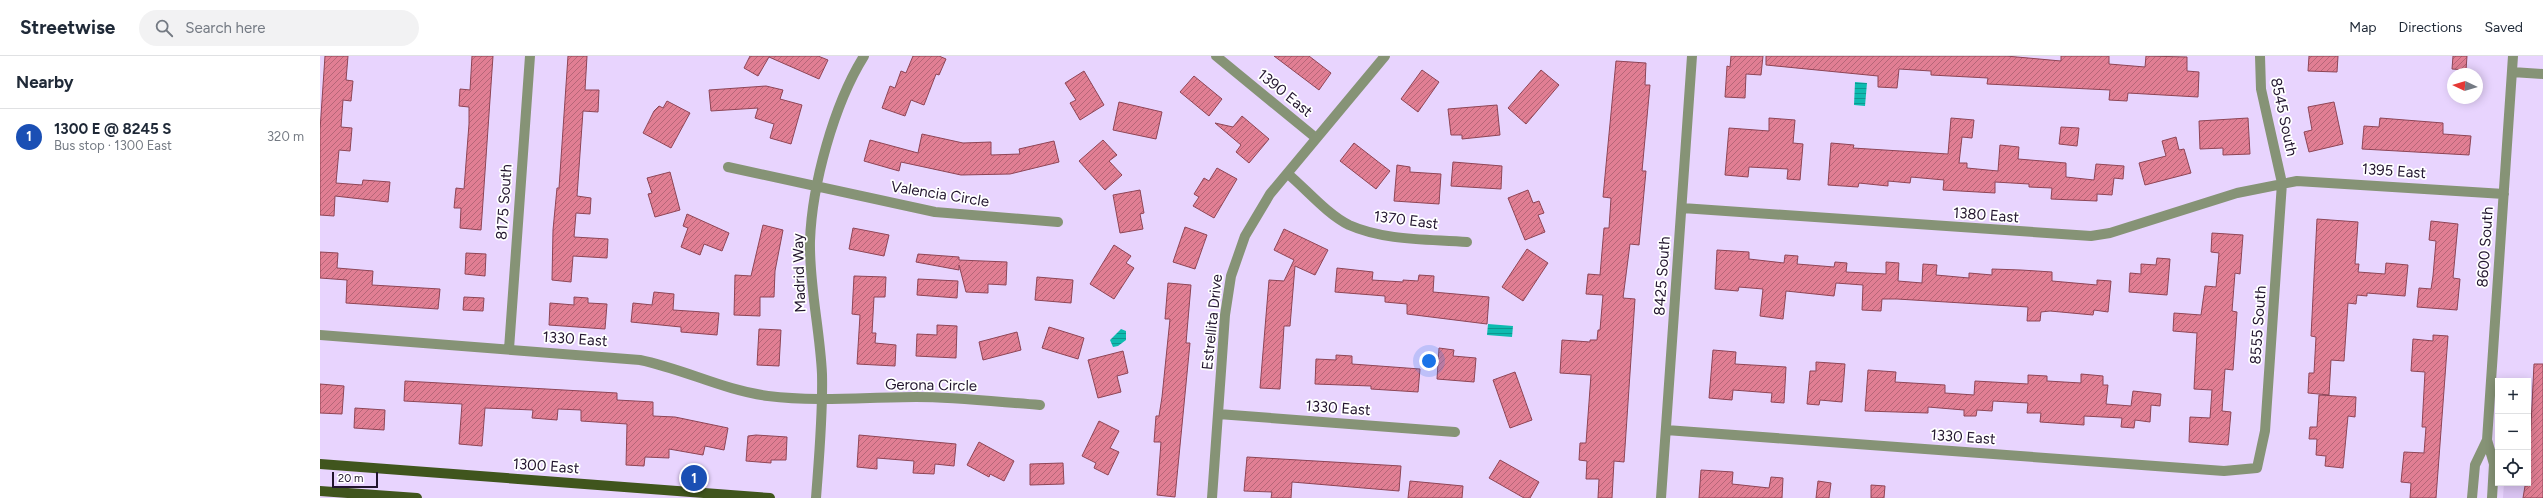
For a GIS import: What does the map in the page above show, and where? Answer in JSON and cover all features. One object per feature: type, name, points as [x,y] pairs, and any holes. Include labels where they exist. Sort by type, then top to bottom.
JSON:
[{"type":"main road","name":"1300 East","points":[[320,464],[770,498]]},
{"type":"main road","points":[[320,491],[417,498]]},
{"type":"street","name":"8175 South","points":[[509,350],[530,56]]},
{"type":"street","name":"Madrid Way","points":[[816,498],[822,398],[810,241],[825,155],[844,94],[864,56]]},
{"type":"street","name":"1390 East","points":[[1216,56],[1316,138]]},
{"type":"street","name":"Estrellita Drive","points":[[1212,498],[1225,315],[1231,276],[1245,236],[1256,215],[1316,138],[1385,56]]},
{"type":"street","name":"8425 South","points":[[1661,498],[1692,56]]},
{"type":"street","name":"8545 South","points":[[2260,56],[2261,89],[2282,183]]},
{"type":"street","name":"8600 South","points":[[2492,498],[2494,464],[2487,440],[2513,56]]},
{"type":"street","points":[[2512,72],[2543,74]]},
{"type":"street","name":"Valencia Circle","points":[[728,167],[819,185],[935,212],[1058,222]]},
{"type":"street","name":"1370 East","points":[[1288,174],[1349,224],[1371,232],[1395,237],[1467,242]]},
{"type":"street","name":"1395 East","points":[[2282,183],[2318,181],[2504,194]]},
{"type":"street","name":"1380 East","points":[[1682,208],[2091,236],[2110,233],[2237,193],[2282,183]]},
{"type":"street","name":"8555 South","points":[[2257,468],[2265,431],[2282,183]]},
{"type":"street","name":"1330 East","points":[[320,335],[640,360],[744,392],[769,396],[822,398]]},
{"type":"street","name":"Gerona Circle","points":[[822,398],[916,397],[1040,405]]},
{"type":"street","name":"1330 East","points":[[1218,414],[1455,432]]},
{"type":"street","name":"1330 East","points":[[1666,430],[2224,471],[2257,468]]},
{"type":"street","name":"8600 South","points":[[2472,498],[2475,465],[2487,440]]},
{"type":"shaded area","points":[[1855,82],[1867,83],[1865,106],[1854,105]]},
{"type":"shaded area","points":[[1488,324],[1513,326],[1512,337],[1487,335]]},
{"type":"shaded area","points":[[1121,329],[1126,331],[1126,340],[1118,346],[1113,347],[1110,340]]},
{"type":"shaded area","points":[[2531,479],[2543,480],[2543,498],[2503,498],[2504,486],[2531,486]]},
{"type":"building","points":[[325,56],[348,56],[346,80],[353,81],[351,101],[343,100],[341,127],[352,128],[350,151],[339,150],[336,183],[362,185],[363,180],[390,182],[388,202],[335,196],[334,216],[320,215],[320,130]]},
{"type":"building","points":[[472,56],[493,56],[481,230],[460,228],[461,208],[454,208],[456,188],[464,189],[469,124],[469,107],[459,106],[460,89],[470,90]]},
{"type":"building","points":[[568,56],[587,56],[585,90],[599,90],[598,112],[583,111],[577,196],[591,198],[590,214],[576,213],[574,237],[608,239],[607,258],[573,256],[571,282],[552,280],[553,230],[557,188],[559,188]]},
{"type":"building","points":[[750,56],[818,56],[828,60],[819,79],[769,57],[758,76],[744,68]]},
{"type":"building","points":[[913,56],[939,56],[946,59],[939,75],[936,74],[924,105],[911,100],[905,116],[882,108],[890,86],[895,88],[901,71],[906,73]]},
{"type":"building","points":[[1274,56],[1309,56],[1331,73],[1319,90]]},
{"type":"building","points":[[1731,56],[1763,56],[1761,75],[1746,74],[1745,98],[1725,97],[1727,66],[1730,67]]},
{"type":"building","points":[[1766,56],[2006,56],[2061,61],[2061,56],[2109,56],[2109,64],[2145,67],[2146,56],[2187,57],[2187,71],[2199,72],[2198,97],[2128,93],[2127,101],[2109,100],[2110,90],[1987,84],[1988,78],[1931,75],[1931,71],[1899,69],[1897,88],[1878,87],[1878,76],[1766,65]]},
{"type":"building","points":[[2309,56],[2338,56],[2337,72],[2308,71]]},
{"type":"building","points":[[2453,56],[2467,56],[2466,68],[2452,68]]},
{"type":"building","points":[[1616,61],[1646,63],[1645,85],[1650,85],[1642,171],[1646,171],[1639,245],[1630,244],[1623,298],[1635,299],[1624,462],[1614,461],[1612,498],[1598,498],[1599,479],[1586,479],[1587,461],[1579,460],[1580,443],[1586,443],[1591,375],[1560,373],[1562,340],[1590,342],[1590,340],[1597,340],[1598,330],[1600,330],[1603,295],[1586,294],[1588,274],[1600,275],[1604,228],[1609,228],[1611,198],[1603,197]]},
{"type":"building","points":[[1422,70],[1439,82],[1418,112],[1401,99]]},
{"type":"building","points":[[1541,70],[1559,85],[1526,124],[1508,108]]},
{"type":"building","points":[[1084,71],[1104,105],[1080,120],[1070,103],[1076,100],[1065,83]]},
{"type":"building","points":[[1194,76],[1222,99],[1209,116],[1180,92]]},
{"type":"building","points":[[766,86],[783,90],[780,99],[802,105],[791,144],[770,138],[774,124],[755,118],[758,108],[711,111],[709,90]]},
{"type":"building","points":[[667,101],[690,113],[671,148],[643,133],[654,111],[659,106],[663,108]]},
{"type":"building","points":[[1119,102],[1162,112],[1156,139],[1113,130]]},
{"type":"building","points":[[2334,102],[2343,144],[2309,152],[2304,132],[2312,130],[2308,107]]},
{"type":"building","points":[[1497,105],[1500,135],[1462,139],[1462,135],[1451,135],[1448,109]]},
{"type":"building","points":[[1242,116],[1269,139],[1249,163],[1236,152],[1241,145],[1215,123],[1233,127]]},
{"type":"building","points":[[1769,118],[1795,120],[1793,143],[1803,144],[1800,180],[1787,179],[1788,169],[1749,167],[1748,177],[1725,175],[1729,128],[1769,131]]},
{"type":"building","points":[[1951,118],[1974,120],[1972,138],[1962,137],[1959,163],[1967,163],[1967,168],[1998,171],[2000,145],[2019,147],[2018,159],[2066,163],[2066,177],[2094,180],[2096,164],[2124,166],[2123,179],[2114,178],[2112,195],[2097,194],[2097,201],[2051,199],[2052,188],[2029,187],[2029,184],[1995,182],[1995,193],[1943,190],[1944,180],[1911,177],[1910,183],[1888,181],[1888,186],[1859,183],[1858,187],[1828,185],[1831,143],[1854,145],[1853,148],[1948,154]]},
{"type":"building","points":[[2248,118],[2250,154],[2223,155],[2223,148],[2200,149],[2199,121]]},
{"type":"building","points":[[2380,118],[2443,123],[2443,134],[2471,136],[2469,155],[2362,149],[2364,126],[2379,127]]},
{"type":"building","points":[[2061,127],[2079,128],[2077,146],[2059,144]]},
{"type":"building","points":[[922,134],[963,143],[991,142],[991,155],[1020,154],[1019,149],[1054,141],[1059,162],[1010,174],[961,175],[901,162],[899,171],[864,161],[870,140],[918,153]]},
{"type":"building","points":[[2176,137],[2179,150],[2184,149],[2191,173],[2145,185],[2139,163],[2166,156],[2162,141]]},
{"type":"building","points":[[1103,140],[1117,155],[1109,161],[1122,175],[1105,190],[1079,161]]},
{"type":"building","points":[[1354,143],[1390,171],[1376,189],[1340,161]]},
{"type":"building","points":[[1453,162],[1502,166],[1501,189],[1451,186]]},
{"type":"building","points":[[1397,165],[1410,167],[1410,172],[1441,174],[1439,204],[1394,201]]},
{"type":"building","points":[[1217,168],[1237,179],[1214,218],[1193,206],[1199,197],[1194,194],[1204,178],[1209,181]]},
{"type":"building","points":[[670,172],[680,210],[655,217],[648,194],[652,193],[647,178]]},
{"type":"building","points":[[1140,190],[1144,213],[1140,214],[1143,229],[1120,233],[1113,195]]},
{"type":"building","points":[[1528,190],[1533,203],[1539,201],[1544,213],[1538,215],[1545,232],[1525,240],[1508,198]]},
{"type":"building","points":[[687,214],[729,233],[722,251],[704,244],[700,255],[681,247],[688,228],[683,226]]},
{"type":"building","points":[[2317,219],[2358,222],[2355,264],[2359,264],[2358,272],[2385,274],[2386,263],[2408,265],[2405,296],[2367,293],[2367,296],[2357,295],[2356,304],[2348,303],[2344,361],[2331,360],[2329,395],[2308,393],[2309,373],[2314,373],[2316,337],[2311,336]]},
{"type":"building","points":[[2431,221],[2458,224],[2453,278],[2460,279],[2457,310],[2417,307],[2419,288],[2431,289],[2436,241],[2429,240]]},
{"type":"building","points":[[763,225],[783,230],[775,271],[774,297],[760,297],[760,316],[734,315],[735,275],[751,276]]},
{"type":"building","points":[[1185,227],[1207,235],[1195,269],[1173,262]]},
{"type":"building","points":[[853,228],[889,235],[884,256],[849,249]]},
{"type":"building","points":[[1284,229],[1328,250],[1315,275],[1295,266],[1290,326],[1284,326],[1280,389],[1260,388],[1269,280],[1284,281],[1294,260],[1274,250]]},
{"type":"building","points":[[2212,233],[2243,235],[2240,274],[2235,273],[2232,311],[2237,312],[2233,370],[2225,369],[2222,411],[2231,412],[2228,445],[2189,442],[2190,417],[2210,418],[2212,390],[2194,389],[2197,333],[2173,331],[2174,313],[2201,315],[2205,286],[2216,287],[2219,253],[2211,252]]},
{"type":"building","points":[[1114,245],[1131,256],[1126,263],[1134,268],[1114,299],[1090,284]]},
{"type":"building","points":[[1527,249],[1548,263],[1523,301],[1502,287]]},
{"type":"building","points":[[1717,250],[1749,252],[1749,259],[1784,263],[1785,255],[1798,256],[1797,264],[1834,267],[1835,262],[1847,263],[1846,272],[1886,274],[1886,262],[1899,263],[1898,281],[1922,283],[1923,264],[1937,265],[1936,275],[1969,278],[1969,273],[1992,275],[1992,269],[2052,272],[2052,281],[2097,285],[2097,280],[2111,281],[2108,312],[2094,310],[2093,315],[2050,311],[2041,312],[2040,321],[2027,321],[2028,307],[1897,299],[1882,299],[1881,311],[1862,310],[1863,285],[1836,283],[1834,296],[1786,291],[1783,319],[1760,316],[1763,289],[1739,287],[1738,291],[1715,289]]},
{"type":"building","points":[[320,252],[338,253],[337,268],[373,271],[372,285],[440,289],[438,309],[346,303],[347,280],[320,278]]},
{"type":"building","points":[[466,253],[486,254],[485,276],[465,274]]},
{"type":"building","points":[[918,254],[959,257],[959,260],[1007,262],[1006,285],[988,284],[988,293],[966,292],[959,265],[959,270],[916,262]]},
{"type":"building","points":[[2157,258],[2170,259],[2167,295],[2129,292],[2130,273],[2141,274],[2141,264],[2156,265]]},
{"type":"building","points":[[1337,268],[1373,272],[1372,280],[1403,282],[1403,280],[1418,281],[1419,275],[1434,276],[1433,292],[1489,297],[1487,324],[1407,314],[1407,304],[1385,302],[1385,296],[1335,292]]},
{"type":"building","points":[[854,276],[886,277],[885,297],[874,297],[872,333],[876,333],[875,343],[896,345],[895,366],[857,364],[860,315],[852,314]]},
{"type":"building","points":[[1037,277],[1073,280],[1071,303],[1035,300]]},
{"type":"building","points":[[918,279],[958,281],[957,298],[917,295]]},
{"type":"building","points":[[1168,283],[1191,285],[1186,343],[1190,343],[1175,497],[1157,495],[1161,442],[1154,442],[1156,416],[1159,416],[1162,397],[1170,319],[1165,319]]},
{"type":"building","points":[[654,292],[674,294],[673,310],[719,313],[717,335],[681,332],[681,327],[631,322],[633,303],[652,305]]},
{"type":"building","points":[[464,297],[484,298],[483,311],[463,310]]},
{"type":"building","points":[[574,297],[588,298],[588,303],[607,304],[605,329],[549,325],[550,303],[574,305]]},
{"type":"building","points":[[937,325],[957,326],[956,358],[916,356],[917,334],[937,335]]},
{"type":"building","points":[[1049,327],[1084,338],[1078,359],[1042,348]]},
{"type":"building","points":[[759,329],[781,330],[779,366],[757,365]]},
{"type":"building","points":[[1017,332],[1021,350],[983,360],[979,342]]},
{"type":"building","points":[[2433,335],[2448,336],[2436,498],[2410,498],[2411,483],[2401,482],[2404,452],[2424,453],[2426,427],[2422,427],[2425,372],[2411,371],[2413,339],[2433,341]]},
{"type":"building","points":[[1439,348],[1454,350],[1453,356],[1476,358],[1474,382],[1437,379]]},
{"type":"building","points":[[1713,350],[1736,352],[1735,364],[1786,367],[1784,403],[1771,402],[1772,393],[1733,390],[1732,400],[1709,398]]},
{"type":"building","points":[[1123,351],[1128,373],[1117,376],[1121,392],[1098,398],[1088,360]]},
{"type":"building","points":[[1336,355],[1352,356],[1352,364],[1420,369],[1418,392],[1371,389],[1371,386],[1315,384],[1316,359],[1336,360]]},
{"type":"building","points":[[1816,362],[1845,364],[1842,402],[1820,400],[1819,405],[1807,404],[1810,371],[1816,371]]},
{"type":"building","points":[[2534,364],[2543,364],[2543,498],[2523,498],[2525,486],[2531,486],[2531,425]]},
{"type":"building","points":[[1868,370],[1896,372],[1895,382],[1945,385],[1945,393],[1974,395],[1975,381],[2028,384],[2028,375],[2047,376],[2047,381],[2081,383],[2081,374],[2103,376],[2103,385],[2108,385],[2106,404],[2131,406],[2133,391],[2161,394],[2160,406],[2151,405],[2150,422],[2135,420],[2134,428],[2121,427],[2122,418],[2084,416],[2084,425],[2040,422],[2041,413],[2027,413],[2028,403],[1993,401],[1992,411],[1977,410],[1976,416],[1964,416],[1964,410],[1928,407],[1928,413],[1865,411]]},
{"type":"building","points":[[1515,372],[1532,420],[1510,428],[1493,380]]},
{"type":"building","points":[[405,381],[617,393],[617,400],[653,402],[653,416],[675,417],[728,428],[724,450],[705,446],[703,455],[669,449],[669,458],[645,457],[644,466],[626,465],[627,424],[581,421],[581,410],[558,409],[557,420],[532,418],[533,410],[485,408],[482,446],[459,444],[462,404],[404,401]]},
{"type":"building","points":[[320,384],[344,386],[342,414],[320,413]]},
{"type":"building","points":[[2319,395],[2356,397],[2355,417],[2348,416],[2343,468],[2325,466],[2326,456],[2316,455],[2317,439],[2309,439],[2310,427],[2317,427]]},
{"type":"building","points":[[355,408],[385,410],[384,430],[354,428]]},
{"type":"building","points":[[1099,421],[1119,431],[1110,448],[1119,452],[1108,475],[1094,468],[1096,463],[1082,456]]},
{"type":"building","points":[[756,435],[787,437],[786,460],[771,460],[771,463],[746,461],[748,436]]},
{"type":"building","points":[[859,435],[956,444],[954,466],[935,464],[934,474],[913,473],[914,461],[877,458],[877,469],[857,467]]},
{"type":"building","points":[[979,442],[1014,461],[1004,481],[990,474],[989,477],[967,465]]},
{"type":"building","points":[[1247,457],[1401,466],[1399,491],[1292,482],[1291,498],[1271,498],[1272,492],[1244,491]]},
{"type":"building","points":[[1500,460],[1539,482],[1530,498],[1524,498],[1489,478]]},
{"type":"building","points":[[1063,463],[1064,484],[1030,485],[1030,464]]},
{"type":"building","points":[[1701,470],[1733,472],[1732,484],[1769,488],[1771,477],[1783,478],[1782,498],[1699,498]]},
{"type":"building","points":[[1410,481],[1463,486],[1462,498],[1408,498]]},
{"type":"building","points":[[1818,481],[1831,483],[1829,498],[1816,498]]},
{"type":"building","points":[[1871,485],[1885,486],[1884,498],[1871,498]]},
{"type":"place","name":"1300 E @ 8245 S","points":[[694,478]]}]
